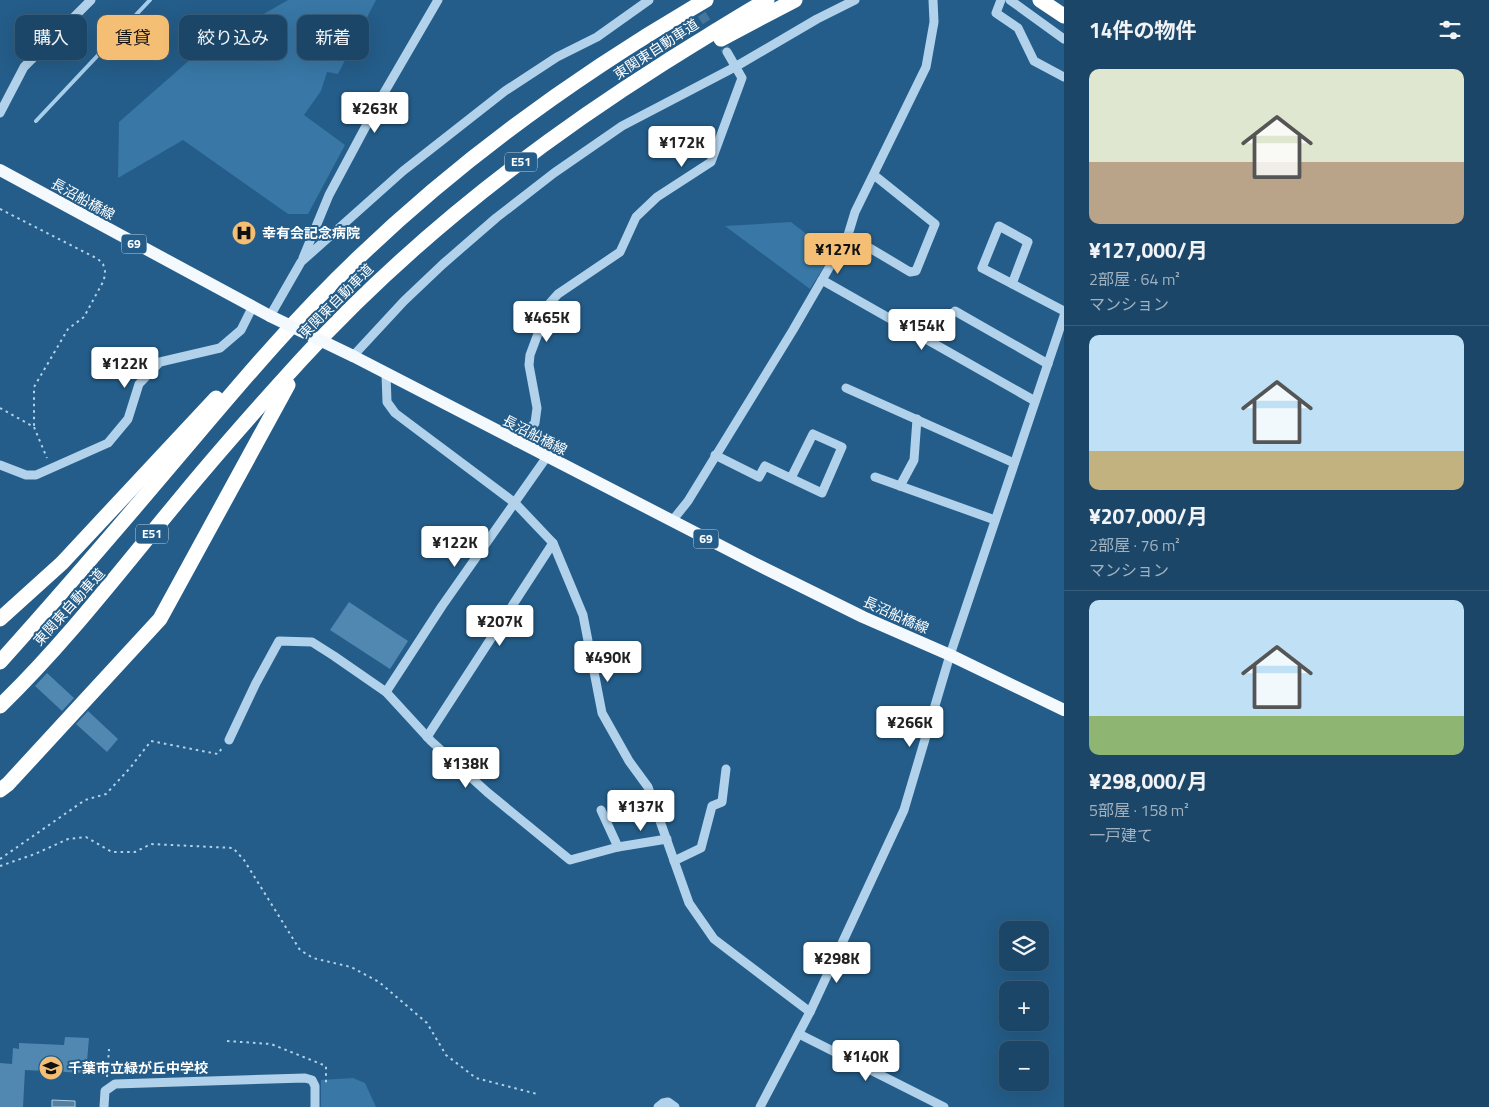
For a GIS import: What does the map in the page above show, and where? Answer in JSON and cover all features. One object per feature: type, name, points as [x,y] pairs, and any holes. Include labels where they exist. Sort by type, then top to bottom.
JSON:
[{"type":"highway","name":"東関東自動車道","points":[[0,662],[86,566],[272,347],[358,258],[470,160],[562,90],[648,33],[706,0]]},
{"type":"highway","name":"東関東自動車道","points":[[0,706],[105,592],[183,495],[302,359],[384,276],[431,233],[478,194],[579,119],[647,74],[767,0]]},
{"type":"highway","points":[[579,119],[642,82],[795,0]]},
{"type":"highway","points":[[1040,0],[1064,16]]},
{"type":"highway","points":[[0,619],[62,563],[230,383],[272,347]]},
{"type":"highway","points":[[0,790],[21,770],[160,619],[302,359]]},
{"type":"main road","name":"長沼船橋線","points":[[0,170],[252,308],[353,356],[546,458],[863,617],[950,655],[1064,710]]},
{"type":"street","points":[[0,114],[24,68],[91,0]]},
{"type":"street","points":[[270,316],[301,262],[329,194],[381,98],[438,0]]},
{"type":"street","points":[[301,262],[344,222],[451,131],[557,57],[597,37],[649,0]]},
{"type":"street","points":[[353,356],[404,301],[443,264],[496,218],[554,173],[622,126],[735,67],[817,18],[855,0]]},
{"type":"street","points":[[672,521],[688,501],[793,330],[848,235],[855,212],[926,67],[934,22],[933,0]]},
{"type":"street","points":[[1001,0],[996,14],[1018,28],[1034,61],[1064,77]]},
{"type":"street","points":[[1010,0],[1064,38]]},
{"type":"street","points":[[516,442],[535,423],[537,408],[529,365],[530,355],[549,304],[558,294],[620,252],[636,217],[657,197],[711,162],[742,78],[727,52]]},
{"type":"street","points":[[848,235],[910,272],[916,271],[935,224],[874,175]]},
{"type":"street","points":[[1012,284],[1028,242],[999,226],[982,268],[1012,284],[1064,311]]},
{"type":"street","points":[[822,280],[1035,401]]},
{"type":"street","points":[[0,465],[26,475],[36,475],[51,470],[108,443],[116,436],[128,419],[139,384],[160,362],[220,348],[241,330],[252,308]]},
{"type":"street","points":[[955,311],[1048,364]]},
{"type":"street","points":[[760,1107],[810,1012],[904,810],[950,655],[1064,316]]},
{"type":"street","points":[[386,374],[388,402],[395,413],[515,503],[553,543],[583,615],[602,713],[628,761],[648,788],[689,903],[714,939],[810,1012]]},
{"type":"street","points":[[846,388],[1014,463]]},
{"type":"street","points":[[900,486],[914,460],[917,419]]},
{"type":"street","points":[[716,455],[758,477],[765,466],[822,493],[842,447],[813,434],[791,478]]},
{"type":"street","points":[[386,692],[442,606],[546,458]]},
{"type":"street","points":[[875,476],[995,520]]},
{"type":"street","points":[[427,737],[553,543]]},
{"type":"street","points":[[229,740],[256,683],[279,641],[312,642],[386,692],[427,737],[487,792],[570,860],[618,847],[667,839]]},
{"type":"street","points":[[674,861],[701,848],[712,806],[722,802],[726,769]]},
{"type":"street","points":[[601,810],[618,847]]},
{"type":"street","points":[[799,1034],[944,1107]]},
{"type":"street","points":[[104,1107],[106,1091],[115,1084],[306,1078],[312,1080],[315,1086],[315,1107]]},
{"type":"street","points":[[658,1107],[668,1102],[675,1107]]},
{"type":"path","points":[[0,209],[98,259],[106,271],[104,280],[84,317],[68,329],[34,387],[32,394],[34,426],[51,470]]},
{"type":"path","points":[[0,408],[34,426]]},
{"type":"path","points":[[0,859],[85,800],[106,794],[151,741],[218,754],[229,740]]},
{"type":"path","points":[[0,866],[35,854],[68,839],[86,837],[112,852],[135,852],[151,844],[233,848],[244,860],[300,950],[313,958],[351,966],[379,982],[427,1023],[446,1055],[476,1078],[536,1094]]},
{"type":"path","points":[[227,1041],[271,1044],[326,1066],[326,1085]]},
{"type":"path","points":[[106,1091],[109,1049]]},
{"type":"shaded area","points":[[288,0],[376,0],[368,15],[297,15],[297,60],[345,60],[338,74],[327,72],[321,91],[304,115],[345,145],[308,214],[288,214],[183,140],[118,178],[119,122],[190,60],[287,60],[287,15],[262,15]]},
{"type":"shaded area","points":[[791,222],[832,254],[810,289],[725,226]]},
{"type":"shaded area","points":[[353,1078],[365,1083],[376,1107],[321,1107],[321,1080]]},
{"type":"shaded area","points":[[52,1100],[75,1101],[75,1107],[52,1107]]},
{"type":"building","points":[[349,602],[408,641],[390,669],[330,630]]},
{"type":"building","points":[[47,673],[74,698],[62,711],[35,686]]},
{"type":"building","points":[[88,711],[118,739],[107,752],[76,724]]},
{"type":"building","points":[[65,1037],[89,1038],[86,1073],[25,1070],[23,1107],[0,1107],[0,1063],[12,1064],[13,1048],[19,1049],[19,1043],[64,1045]]},
{"type":"waterway","points":[[36,121],[150,0]]},
{"type":"tunnel","points":[[694,3],[727,52]]},
{"type":"place","name":"幸有会記念病院","points":[[244,233]]},
{"type":"place","name":"千葉市立緑が丘中学校","points":[[51,1068]]}]
